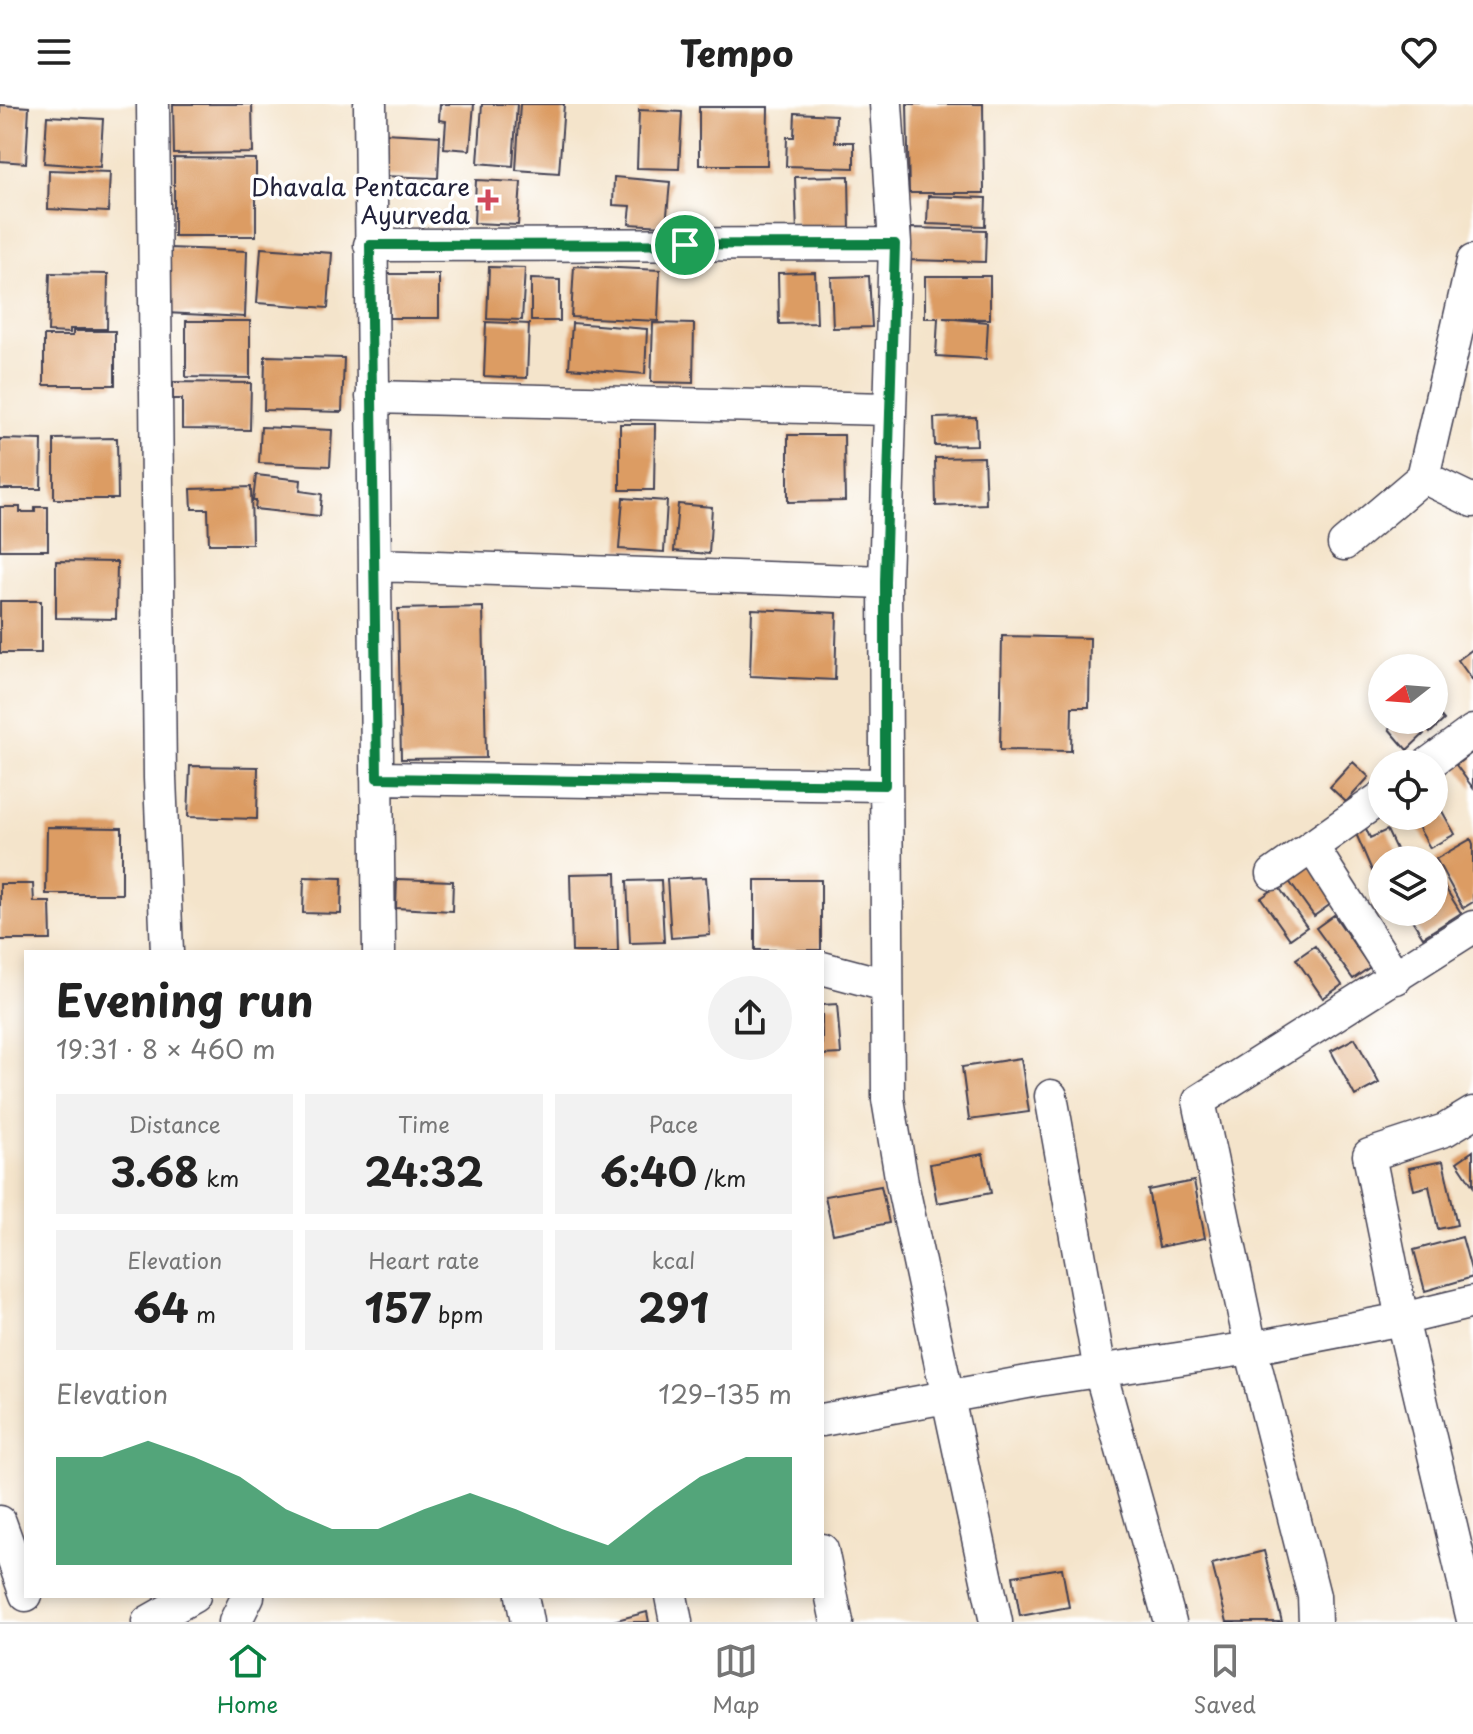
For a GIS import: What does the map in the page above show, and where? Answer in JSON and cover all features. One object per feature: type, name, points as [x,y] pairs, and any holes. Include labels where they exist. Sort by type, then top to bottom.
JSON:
[{"type":"street","points":[[153,104],[160,778],[167,950]]},
{"type":"street","points":[[370,104],[379,950]]},
{"type":"street","points":[[886,104],[895,244],[885,582],[886,1064],[892,1136],[996,1622]]},
{"type":"street","points":[[370,245],[895,244]]},
{"type":"street","points":[[1344,544],[1423,477],[1473,261]]},
{"type":"street","points":[[372,397],[888,409]]},
{"type":"street","points":[[1423,477],[1473,501]]},
{"type":"street","points":[[376,565],[885,582]]},
{"type":"street","points":[[1447,750],[1473,731]]},
{"type":"street","points":[[377,778],[885,785]]},
{"type":"street","points":[[1273,874],[1368,807]]},
{"type":"street","points":[[1313,848],[1396,978]]},
{"type":"street","points":[[1315,1622],[1314,1596],[1251,1348],[1199,1101],[1473,927]]},
{"type":"street","points":[[824,969],[886,985]]},
{"type":"street","points":[[1051,1096],[1100,1371],[1170,1622]]},
{"type":"street","points":[[1473,1113],[1445,1130],[1369,1155],[1402,1319],[1473,1620]]},
{"type":"street","points":[[824,1420],[949,1396],[1251,1348],[1473,1302]]},
{"type":"street","points":[[0,1522],[24,1590]]},
{"type":"street","points":[[824,1560],[837,1622]]},
{"type":"street","points":[[27,1598],[36,1622]]},
{"type":"street","points":[[148,1622],[190,1598]]},
{"type":"street","points":[[235,1622],[247,1598]]},
{"type":"street","points":[[522,1598],[527,1622]]},
{"type":"street","points":[[671,1598],[676,1622]]},
{"type":"building","points":[[173,104],[252,104],[253,153],[174,154]]},
{"type":"building","points":[[440,104],[474,104],[470,150],[444,148],[446,121],[439,120]]},
{"type":"building","points":[[482,104],[517,104],[513,166],[478,163]]},
{"type":"building","points":[[520,104],[564,104],[559,173],[516,170]]},
{"type":"building","points":[[907,104],[983,104],[984,193],[909,193]]},
{"type":"building","points":[[0,105],[29,107],[26,163],[0,161]]},
{"type":"building","points":[[699,107],[768,107],[767,165],[699,165]]},
{"type":"building","points":[[639,110],[682,112],[679,169],[637,168]]},
{"type":"building","points":[[795,113],[836,115],[835,142],[854,142],[854,168],[786,166],[787,137],[794,137]]},
{"type":"building","points":[[47,116],[103,119],[100,167],[44,163]]},
{"type":"building","points":[[384,133],[440,136],[438,178],[382,176]]},
{"type":"building","points":[[174,158],[256,159],[256,236],[174,236]]},
{"type":"building","points":[[49,170],[110,172],[108,212],[48,209]]},
{"type":"building","points":[[849,176],[850,232],[797,233],[795,177]]},
{"type":"building","points":[[614,177],[670,182],[666,226],[629,224],[631,206],[613,205]]},
{"type":"building","points":[[476,180],[521,182],[518,225],[474,223]]},
{"type":"building","points":[[928,196],[986,198],[985,226],[927,224]]},
{"type":"building","points":[[911,228],[986,230],[985,262],[910,260]]},
{"type":"building","points":[[169,248],[247,251],[245,317],[166,313]]},
{"type":"building","points":[[261,248],[332,253],[328,308],[257,303]]},
{"type":"building","points":[[574,266],[660,270],[658,321],[571,317]]},
{"type":"building","points":[[489,267],[525,268],[522,320],[487,319]]},
{"type":"building","points":[[815,272],[817,323],[779,324],[778,273]]},
{"type":"building","points":[[50,273],[108,274],[107,329],[48,332]]},
{"type":"building","points":[[388,274],[439,274],[439,318],[389,318]]},
{"type":"building","points":[[869,276],[872,327],[833,328],[831,277]]},
{"type":"building","points":[[925,276],[990,276],[990,319],[943,318],[988,322],[986,359],[936,356],[938,318],[925,318]]},
{"type":"building","points":[[531,279],[560,280],[560,321],[531,321]]},
{"type":"building","points":[[186,321],[250,321],[250,378],[186,377]]},
{"type":"building","points":[[486,322],[529,324],[527,378],[484,376]]},
{"type":"building","points":[[572,323],[647,329],[645,374],[569,368]]},
{"type":"building","points":[[653,323],[694,324],[693,383],[651,382]]},
{"type":"building","points":[[73,331],[115,331],[115,385],[44,385],[44,336],[73,336]]},
{"type":"building","points":[[265,356],[344,358],[342,412],[264,410]]},
{"type":"building","points":[[173,382],[251,383],[250,430],[182,429],[182,399],[173,399]]},
{"type":"building","points":[[976,417],[977,445],[935,446],[934,418]]},
{"type":"building","points":[[620,424],[655,424],[654,490],[620,490]]},
{"type":"building","points":[[261,427],[332,430],[330,466],[259,463]]},
{"type":"building","points":[[788,435],[844,435],[845,501],[788,502]]},
{"type":"building","points":[[117,438],[118,499],[54,499],[54,439]]},
{"type":"building","points":[[0,439],[42,440],[41,489],[0,489]]},
{"type":"building","points":[[984,457],[986,504],[936,506],[935,458]]},
{"type":"building","points":[[256,475],[301,480],[300,491],[322,494],[320,516],[255,509]]},
{"type":"building","points":[[251,487],[252,544],[209,544],[208,509],[192,509],[191,489]]},
{"type":"building","points":[[623,498],[667,501],[664,552],[619,549]]},
{"type":"building","points":[[678,504],[712,507],[709,554],[674,551]]},
{"type":"building","points":[[0,507],[20,507],[20,512],[35,512],[35,507],[48,507],[48,550],[0,550]]},
{"type":"building","points":[[56,561],[117,562],[116,619],[56,618]]},
{"type":"building","points":[[0,601],[41,601],[41,653],[0,653]]},
{"type":"building","points":[[483,607],[486,758],[401,759],[398,609]]},
{"type":"building","points":[[752,609],[837,613],[835,680],[750,676]]},
{"type":"building","points":[[1002,636],[1090,638],[1089,707],[1072,707],[1071,751],[1000,750]]},
{"type":"building","points":[[1473,649],[1473,681],[1458,660]]},
{"type":"building","points":[[1393,734],[1424,734],[1407,750]]},
{"type":"building","points":[[1473,752],[1473,788],[1456,765]]},
{"type":"building","points":[[1353,762],[1368,776],[1346,802],[1330,787]]},
{"type":"building","points":[[190,766],[258,767],[257,819],[188,817]]},
{"type":"building","points":[[1448,822],[1455,834],[1429,846],[1420,830],[1448,830]]},
{"type":"building","points":[[1364,824],[1370,838],[1387,830],[1394,846],[1368,846],[1368,861],[1354,829]]},
{"type":"building","points":[[47,827],[122,828],[122,894],[46,894]]},
{"type":"building","points":[[1471,839],[1473,902],[1463,908],[1448,881],[1448,852]]},
{"type":"building","points":[[1307,862],[1335,901],[1314,916],[1286,877]]},
{"type":"building","points":[[616,873],[618,950],[572,950],[570,874]]},
{"type":"building","points":[[304,877],[342,878],[341,914],[303,913]]},
{"type":"building","points":[[706,877],[710,935],[671,938],[667,879]]},
{"type":"building","points":[[397,879],[453,881],[452,911],[396,908]]},
{"type":"building","points":[[661,880],[664,942],[630,943],[627,881]]},
{"type":"building","points":[[755,880],[821,880],[821,950],[755,950]]},
{"type":"building","points":[[0,884],[33,884],[34,902],[50,902],[51,940],[0,940]]},
{"type":"building","points":[[1278,886],[1307,927],[1290,939],[1261,898]]},
{"type":"building","points":[[1448,892],[1461,913],[1448,921]]},
{"type":"building","points":[[1334,915],[1370,967],[1353,979],[1316,928]]},
{"type":"building","points":[[1416,926],[1440,926],[1423,937]]},
{"type":"building","points":[[1315,946],[1342,985],[1323,998],[1296,959]]},
{"type":"building","points":[[837,1004],[841,1054],[824,1055],[824,1005]]},
{"type":"building","points":[[1355,1038],[1379,1083],[1355,1096],[1331,1051]]},
{"type":"building","points":[[1021,1058],[1029,1112],[969,1120],[962,1067]]},
{"type":"building","points":[[1473,1151],[1473,1186],[1457,1162]]},
{"type":"building","points":[[983,1154],[991,1193],[937,1203],[930,1164]]},
{"type":"building","points":[[1443,1161],[1457,1225],[1438,1229],[1429,1186],[1414,1190],[1409,1168]]},
{"type":"building","points":[[1194,1181],[1205,1238],[1159,1247],[1148,1190]]},
{"type":"building","points":[[881,1186],[889,1223],[833,1234],[825,1196]]},
{"type":"building","points":[[1462,1237],[1473,1277],[1425,1291],[1414,1250]]},
{"type":"building","points":[[1264,1551],[1282,1622],[1227,1622],[1212,1564]]},
{"type":"building","points":[[1062,1568],[1069,1607],[1020,1616],[1013,1576]]},
{"type":"building","points":[[647,1612],[649,1622],[613,1622],[613,1621]]},
{"type":"place","name":"Dhavala Pentacare Ayurveda","points":[[488,200]]},
{"type":"route","points":[[895,244],[888,409],[885,785],[377,778],[370,245],[685,245],[895,244]]}]
